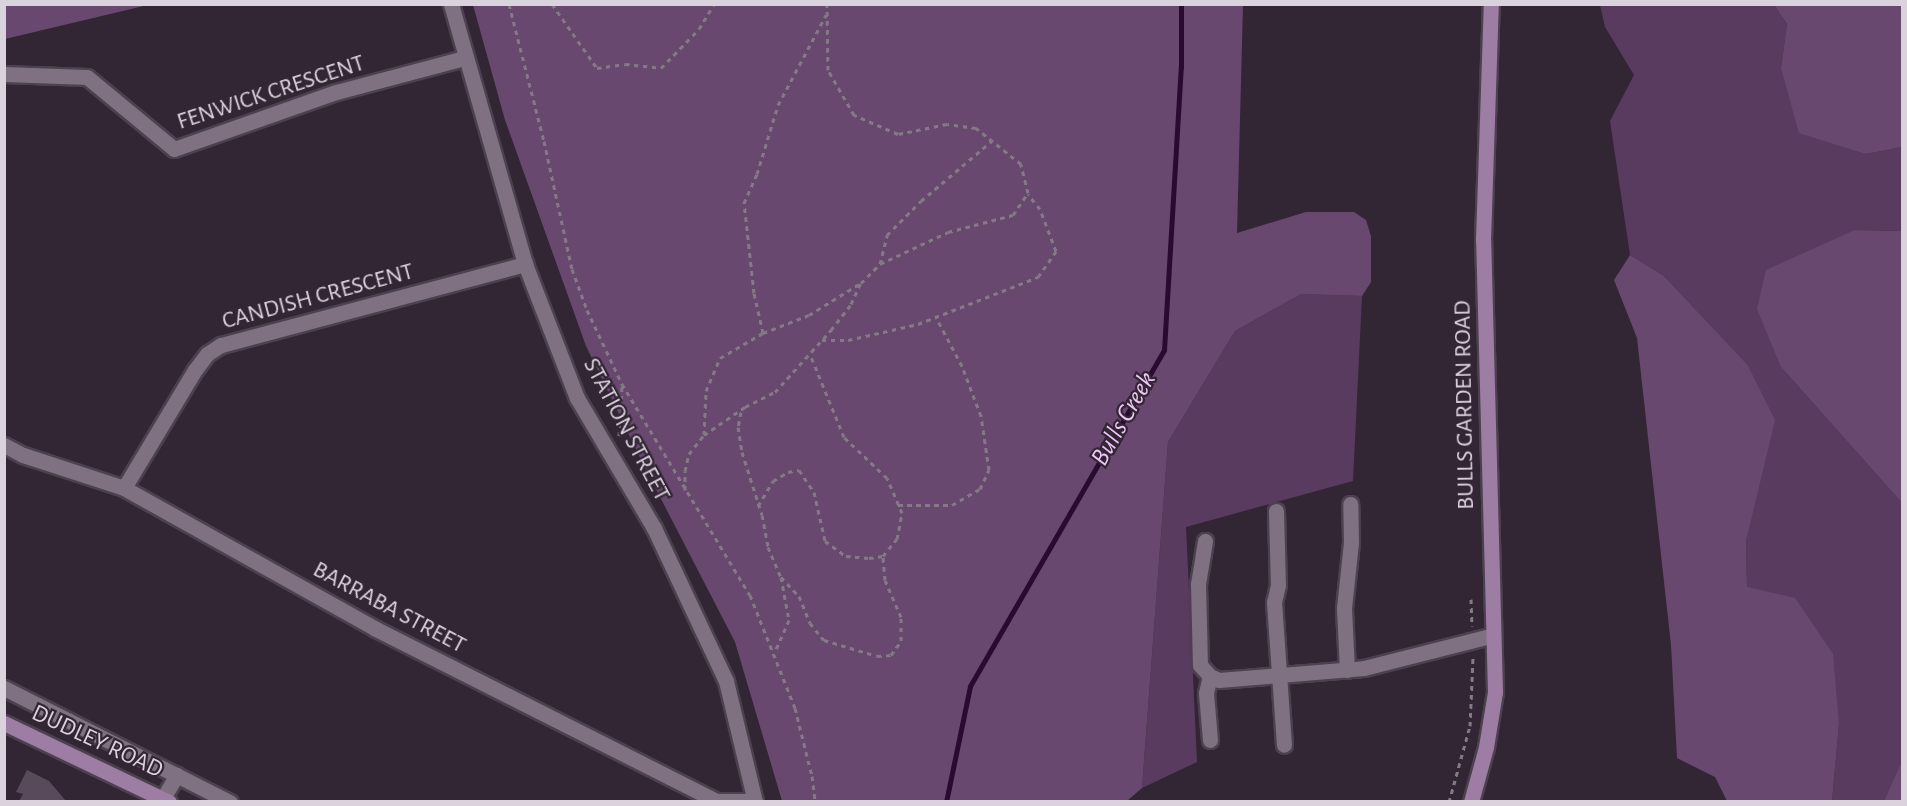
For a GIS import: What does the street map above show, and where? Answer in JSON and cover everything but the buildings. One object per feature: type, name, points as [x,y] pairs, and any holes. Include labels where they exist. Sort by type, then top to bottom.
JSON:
[{"type":"main road","name":"BULLS GARDEN ROAD","points":[[1471,801],[1486,747],[1495,692],[1483,240],[1491,4]]},
{"type":"main road","name":"DUDLEY ROAD","points":[[4,723],[164,800]]},
{"type":"street","name":"STATION STREET","points":[[451,4],[525,264],[578,398],[654,528],[726,681],[755,801]]},
{"type":"street","name":"FENWICK CRESCENT","points":[[4,74],[87,77],[174,148],[336,92],[465,58]]},
{"type":"street","name":"CANDISH CRESCENT","points":[[124,489],[195,370],[207,354],[221,345],[525,264]]},
{"type":"street","name":"BARRABA STREET","points":[[4,445],[23,455],[124,489],[374,628],[717,801],[755,801]]},
{"type":"street","points":[[1347,670],[1344,608],[1351,543],[1350,504]]},
{"type":"street","points":[[1276,511],[1278,585],[1274,602],[1284,745]]},
{"type":"street","points":[[1205,541],[1198,584],[1200,665],[1210,676],[1219,680],[1347,670],[1401,660],[1493,635]]},
{"type":"street","points":[[1210,676],[1206,693],[1210,740]]},
{"type":"street","points":[[4,688],[230,801]]},
{"type":"street","points":[[164,800],[177,775]]},
{"type":"path","points":[[509,4],[544,141],[572,269],[587,310],[622,384],[750,595],[775,651],[795,708],[812,776],[815,801]]},
{"type":"path","points":[[552,4],[597,68],[624,64],[661,68],[699,29],[714,4]]},
{"type":"path","points":[[822,340],[848,340],[918,324],[1038,277],[1056,251],[1040,209],[1028,193],[1022,164],[993,139],[976,128],[947,124],[897,134],[854,115],[828,70],[827,4]]},
{"type":"path","points":[[763,333],[752,283],[744,203],[757,174],[778,105],[827,13]]},
{"type":"path","points":[[880,264],[887,235],[921,201],[993,139]]},
{"type":"path","points":[[705,435],[706,391],[720,358],[763,333],[809,315],[861,283],[880,264],[948,232],[1013,215],[1028,193]]},
{"type":"path","points":[[685,491],[685,471],[689,454],[705,435],[741,410],[775,392],[851,304],[861,283]]},
{"type":"path","points":[[898,505],[952,505],[980,489],[989,470],[981,416],[962,366],[936,317]]},
{"type":"path","points":[[758,506],[773,481],[788,472],[799,470],[814,492],[825,541],[846,556],[869,558],[883,556],[897,539],[902,513],[887,478],[844,437],[810,354]]},
{"type":"path","points":[[612,459],[621,429],[622,384]]},
{"type":"path","points":[[741,410],[738,427],[768,547],[780,576],[789,620],[775,651]]},
{"type":"path","points":[[780,576],[799,596],[810,623],[824,640],[877,656],[891,655],[901,641],[901,618],[885,580],[883,556]]},
{"type":"path","points":[[1449,801],[1470,726],[1473,699],[1472,599]]},
{"type":"shaded area","points":[[5,4],[148,4],[148,5],[5,39]]},
{"type":"shaded area","points":[[473,5],[1243,5],[1237,233],[1306,212],[1354,212],[1366,220],[1371,236],[1371,282],[1362,296],[1301,294],[1235,331],[1168,442],[1142,788],[1127,801],[782,801],[735,642],[644,466],[586,346],[505,120]]},
{"type":"shaded area","points":[[1600,5],[1774,5],[1787,24],[1781,68],[1866,154],[1902,147],[1902,231],[1855,230],[1781,367],[1902,503],[1902,760],[1884,801],[1832,801],[1839,724],[1795,599],[1747,588],[1746,541],[1756,490],[1747,364],[1664,276],[1630,255],[1610,121],[1634,75],[1605,27]]},
{"type":"shaded area","points":[[1774,5],[1902,5],[1902,147],[1866,154],[1799,133],[1781,68],[1787,24]]},
{"type":"shaded area","points":[[1855,230],[1902,231],[1902,503],[1781,367],[1757,309],[1766,270]]},
{"type":"shaded area","points":[[1630,255],[1664,276],[1747,364],[1775,420],[1746,541],[1747,587],[1795,598],[1833,654],[1839,724],[1832,801],[1727,801],[1715,777],[1677,758],[1671,645],[1637,338],[1614,280]]},
{"type":"shaded area","points":[[1301,294],[1362,296],[1353,481],[1186,527],[1197,762],[1142,788],[1168,442],[1235,331]]},
{"type":"shaded area","points":[[1902,760],[1902,801],[1884,801]]},
{"type":"waterway","name":"Bulls Creek","points":[[946,802],[970,686],[1164,350],[1181,67],[1181,4]]}]
